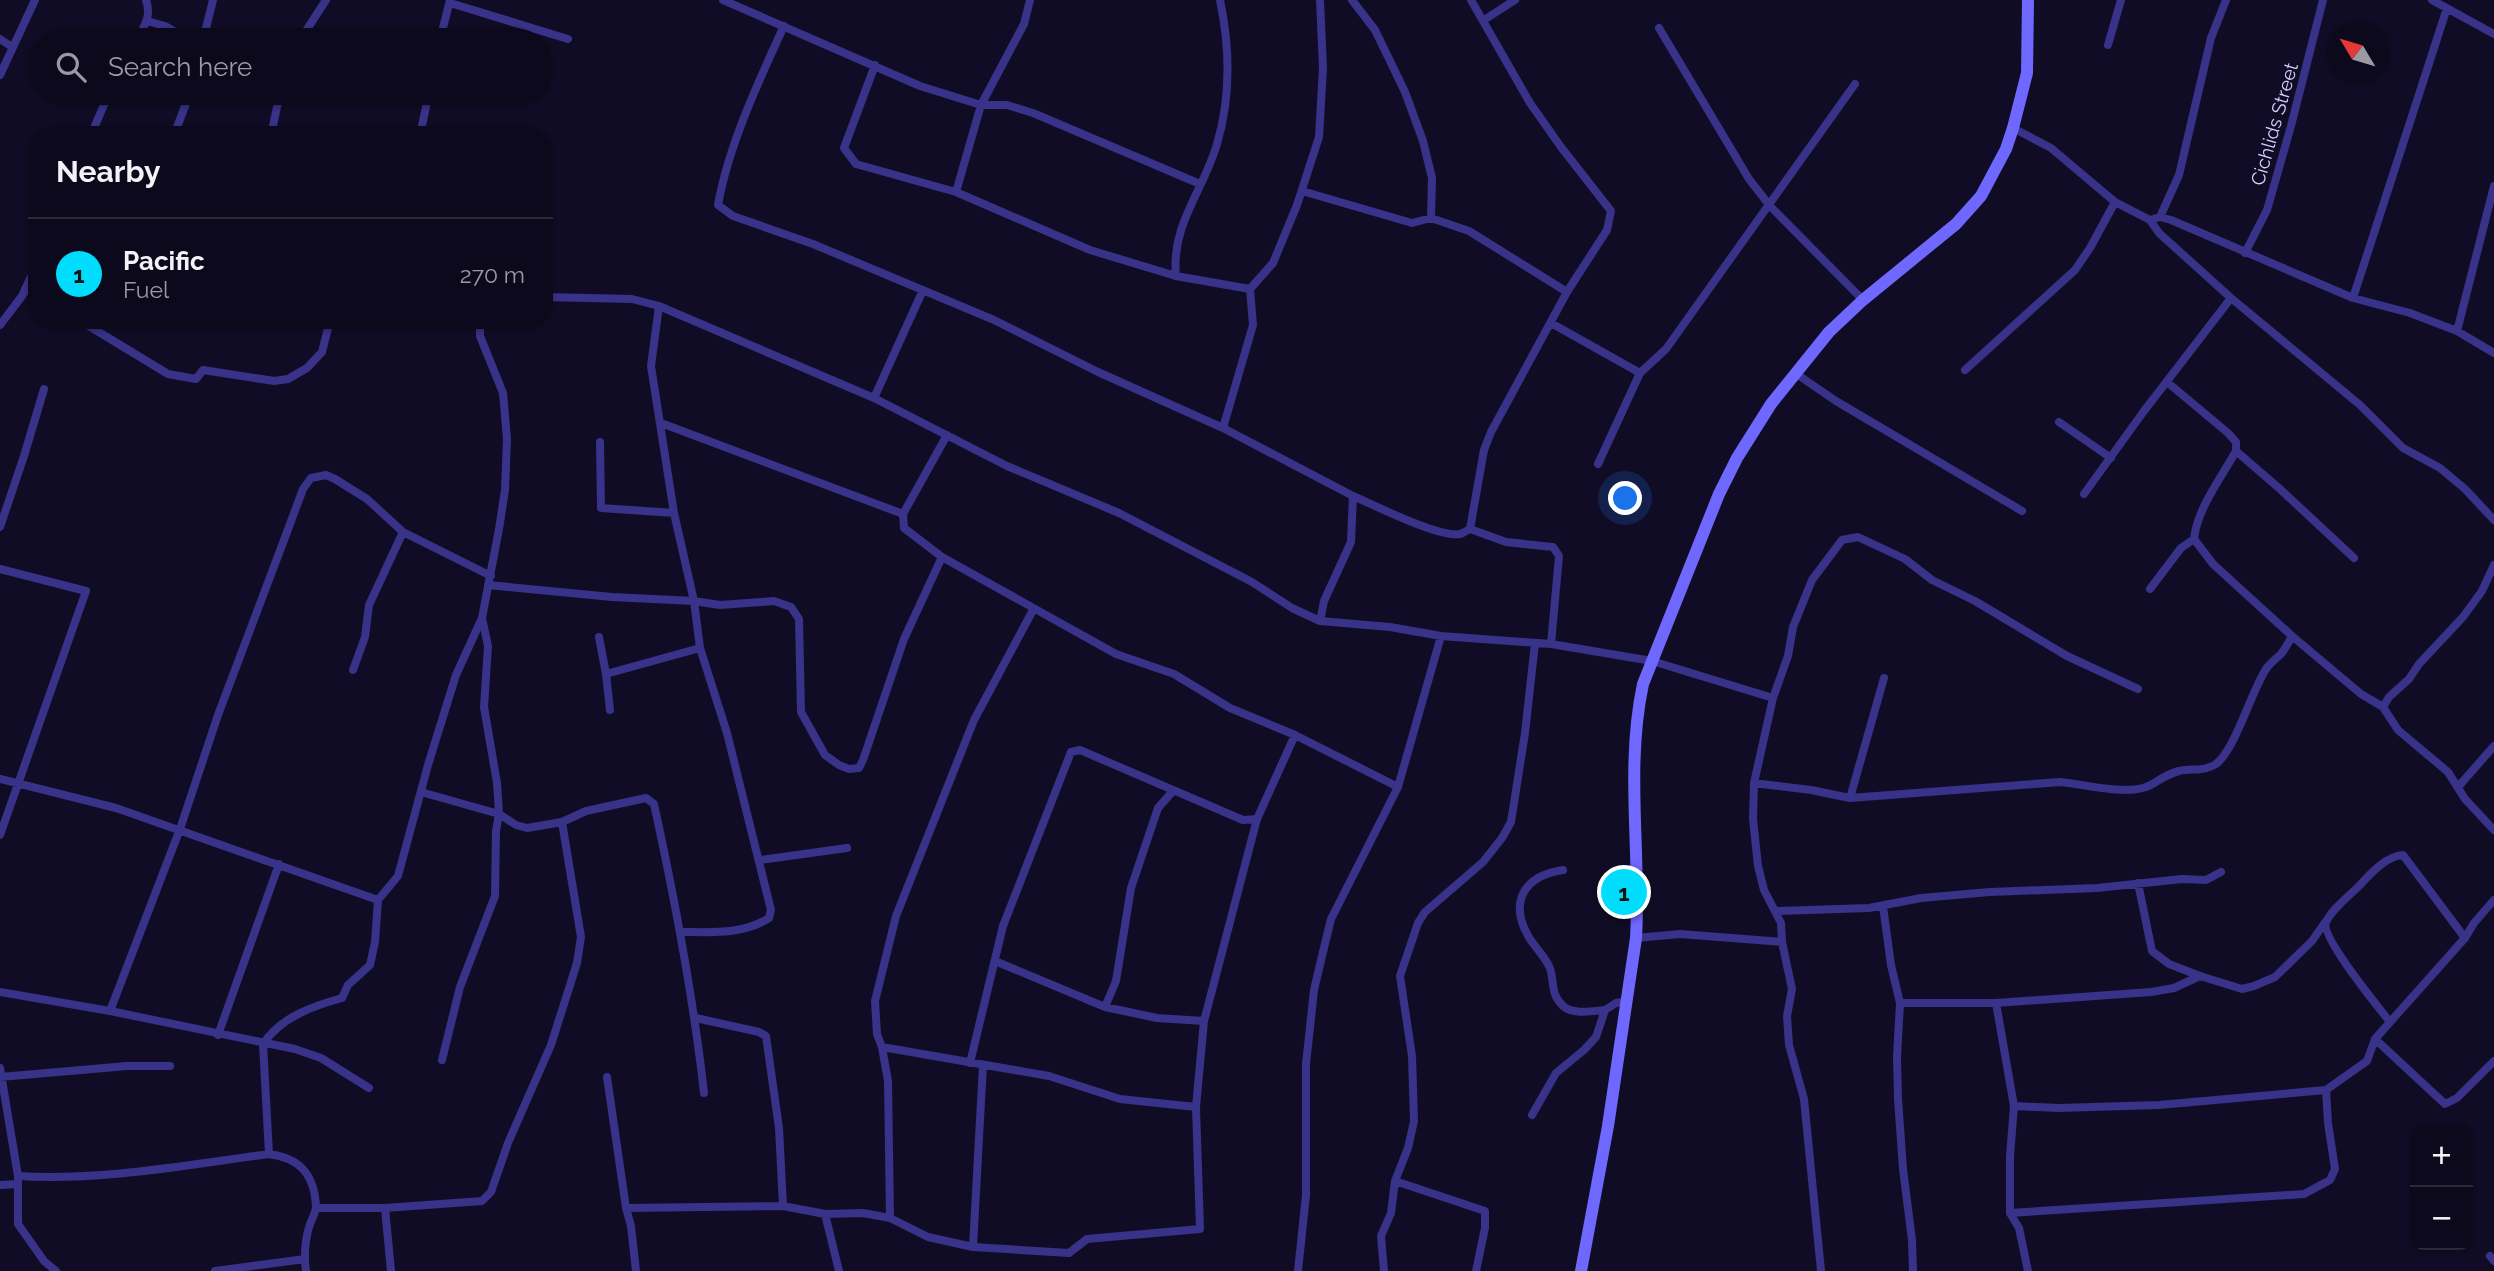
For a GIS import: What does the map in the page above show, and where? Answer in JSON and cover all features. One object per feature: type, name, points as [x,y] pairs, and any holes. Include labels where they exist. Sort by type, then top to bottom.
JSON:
[{"type":"main road","points":[[1581,1271],[1595,1204],[1636,938],[1638,909],[1634,750],[1637,709],[1651,661],[1719,494],[1737,458],[1771,404],[1829,332],[1863,300],[1939,238],[1981,196],[2006,149],[2027,73],[2028,0]]},
{"type":"street","points":[[0,75],[35,0]]},
{"type":"street","points":[[143,28],[149,8],[146,0]]},
{"type":"street","points":[[206,28],[213,0]]},
{"type":"street","points":[[308,28],[326,0]]},
{"type":"street","points":[[723,0],[920,86],[981,105],[1007,105],[1033,113],[1200,184]]},
{"type":"street","points":[[956,192],[981,105],[1024,24],[1030,0]]},
{"type":"street","points":[[1176,276],[1174,258],[1177,238],[1217,144],[1229,66],[1220,0]]},
{"type":"street","points":[[1223,428],[1253,325],[1250,289],[1273,263],[1302,191],[1319,136],[1323,68],[1320,0]]},
{"type":"street","points":[[1352,0],[1375,30],[1405,92],[1423,141],[1432,178],[1431,218]]},
{"type":"street","points":[[1470,529],[1483,450],[1567,292],[1607,230],[1611,211],[1530,103],[1471,0]]},
{"type":"street","points":[[1484,20],[1515,0]]},
{"type":"street","points":[[2108,45],[2120,0]]},
{"type":"street","points":[[2160,217],[2179,175],[2211,38],[2226,0]]},
{"type":"street","name":"Cichlids Street","points":[[2245,253],[2267,210],[2323,0]]},
{"type":"street","points":[[2432,0],[2494,34]]},
{"type":"street","points":[[443,28],[450,1],[534,28]]},
{"type":"street","points":[[2353,299],[2447,8]]},
{"type":"street","points":[[147,21],[169,28]]},
{"type":"street","points":[[785,26],[766,65],[738,139],[718,205],[733,216],[813,244],[994,320],[1098,372],[1223,428],[1353,496],[1406,520],[1459,534],[1470,529],[1506,542],[1553,547],[1559,556],[1551,644]]},
{"type":"street","points":[[1659,28],[1735,158],[1770,206],[1863,300]]},
{"type":"street","points":[[553,34],[568,39]]},
{"type":"street","points":[[0,39],[12,47]]},
{"type":"street","points":[[875,65],[844,148],[856,164],[956,192],[1090,250],[1176,276],[1250,289]]},
{"type":"street","points":[[1598,464],[1640,373],[1666,349],[1855,84]]},
{"type":"street","points":[[95,126],[104,105]]},
{"type":"street","points":[[177,126],[185,105]]},
{"type":"street","points":[[273,126],[277,105]]},
{"type":"street","points":[[422,126],[426,105]]},
{"type":"street","points":[[2013,128],[2051,148],[2115,202],[2150,220],[2159,233],[2231,298],[2360,405],[2403,448],[2448,475],[2494,520]]},
{"type":"street","points":[[2457,331],[2494,186]]},
{"type":"street","points":[[1302,191],[1412,223],[1431,218],[1469,230],[1567,292]]},
{"type":"street","points":[[1965,370],[2075,270],[2115,202]]},
{"type":"street","points":[[2150,220],[2160,217],[2353,299],[2410,313],[2457,331],[2494,352]]},
{"type":"street","points":[[0,324],[28,283]]},
{"type":"street","points":[[874,398],[923,290]]},
{"type":"street","points":[[553,297],[632,299],[659,306],[874,398],[1007,466],[1119,513],[1320,621],[1390,627],[1441,636],[1551,644],[1651,661],[1773,698]]},
{"type":"street","points":[[2084,494],[2231,298]]},
{"type":"street","points":[[659,306],[651,366],[674,513],[694,601],[700,648],[727,733],[761,860],[771,910],[769,918],[754,927],[730,932],[681,932]]},
{"type":"street","points":[[1551,323],[1640,373]]},
{"type":"street","points":[[94,329],[168,374],[196,379],[203,370],[274,382],[288,379],[307,368],[322,352],[328,329]]},
{"type":"street","points":[[269,1154],[263,1044],[271,1031],[308,1008],[342,998],[348,985],[370,965],[375,942],[378,900],[398,876],[456,676],[482,618],[505,489],[507,439],[503,393],[480,336],[480,329]]},
{"type":"street","points":[[1795,373],[1836,401],[2022,511]]},
{"type":"street","points":[[2167,382],[2236,442],[2236,451],[2195,527],[2194,539],[2213,564],[2292,636],[2361,694],[2383,707],[2398,730],[2442,766],[2465,799],[2494,830]]},
{"type":"street","points":[[0,527],[44,389]]},
{"type":"street","points":[[2059,422],[2111,458]]},
{"type":"street","points":[[661,423],[903,514]]},
{"type":"street","points":[[947,435],[903,514],[904,528],[942,557],[1116,654],[1174,674],[1230,708],[1296,735],[1398,787]]},
{"type":"street","points":[[600,442],[601,508],[674,513]]},
{"type":"street","points":[[2236,451],[2354,558]]},
{"type":"street","points":[[110,1011],[180,829],[218,715],[303,489],[311,478],[326,475],[335,479],[367,499],[403,532],[490,580],[612,597],[720,605],[774,601],[791,607],[799,619],[802,712],[825,755],[849,769],[859,768],[904,639],[942,557]]},
{"type":"street","points":[[1320,621],[1324,601],[1351,542],[1353,496]]},
{"type":"street","points":[[353,670],[365,637],[369,605],[403,532]]},
{"type":"street","points":[[1821,1271],[1804,1099],[1789,1045],[1787,1016],[1792,989],[1782,942],[1781,923],[1764,890],[1758,866],[1754,818],[1754,783],[1773,698],[1793,627],[1812,580],[1842,540],[1858,537],[1905,559],[1932,580],[1975,601],[2067,656],[2138,690]]},
{"type":"street","points":[[2150,589],[2180,548],[2194,539]]},
{"type":"street","points":[[2383,707],[2389,697],[2409,679],[2419,664],[2463,617],[2482,590],[2494,565]]},
{"type":"street","points":[[0,569],[86,592],[0,835]]},
{"type":"street","points":[[890,1218],[888,1082],[877,1034],[874,1001],[896,916],[974,720],[1033,610]]},
{"type":"street","points":[[442,1060],[460,987],[495,896],[496,831],[499,814],[497,783],[484,707],[488,646],[482,618]]},
{"type":"street","points":[[1298,1271],[1306,1195],[1306,1064],[1314,990],[1331,919],[1398,787],[1441,636]]},
{"type":"street","points":[[1754,783],[1850,798],[2060,782],[2088,784],[2113,790],[2146,788],[2164,775],[2183,770],[2206,769],[2218,763],[2236,734],[2267,667],[2280,655],[2292,636]]},
{"type":"street","points":[[599,637],[607,674],[610,710]]},
{"type":"street","points":[[1384,1271],[1381,1236],[1391,1213],[1395,1181],[1408,1148],[1414,1121],[1412,1056],[1400,976],[1418,923],[1425,912],[1483,862],[1511,822],[1535,643]]},
{"type":"street","points":[[607,674],[700,648]]},
{"type":"street","points":[[1850,798],[1884,678]]},
{"type":"street","points":[[626,1208],[783,1206],[825,1214],[863,1213],[890,1218],[928,1237],[972,1247],[1069,1253],[1087,1239],[1200,1229],[1196,1107],[1205,1021],[1257,819],[1296,735]]},
{"type":"street","points":[[2458,788],[2494,746]]},
{"type":"street","points":[[970,1063],[1003,926],[1071,752],[1080,750],[1243,820],[1257,819]]},
{"type":"street","points":[[0,779],[116,808],[378,900]]},
{"type":"street","points":[[1105,1007],[1116,981],[1131,888],[1158,807],[1173,791]]},
{"type":"street","points":[[421,792],[499,814],[516,825],[527,828],[562,822],[586,811],[635,799],[646,798],[654,804],[696,1018],[704,1093]]},
{"type":"street","points":[[316,1208],[385,1208],[482,1201],[491,1192],[508,1143],[551,1045],[577,963],[581,937],[562,822]]},
{"type":"street","points":[[761,860],[847,848]]},
{"type":"street","points":[[2138,883],[2152,951],[2169,964],[2242,989],[2275,977],[2305,949],[2328,919],[2394,856],[2403,855],[2465,938]]},
{"type":"street","points":[[218,1035],[279,864]]},
{"type":"street","points":[[1563,870],[1547,872],[1530,883],[1520,898],[1518,909],[1528,937],[1551,968],[1552,987],[1562,1005],[1569,1010],[1605,1010],[1616,1003],[1628,1001]]},
{"type":"street","points":[[1775,911],[1848,910],[1921,898],[1990,892],[2097,888],[2182,879],[2206,880],[2221,872]]},
{"type":"street","points":[[2014,1106],[2059,1108],[2159,1105],[2326,1090],[2367,1061],[2375,1039],[2465,938],[2494,900]]},
{"type":"street","points":[[1883,906],[1891,965],[1900,1003],[1898,1099],[1913,1271]]},
{"type":"street","points":[[2328,919],[2325,928],[2332,943],[2390,1022]]},
{"type":"street","points":[[1636,938],[1680,934],[1782,942]]},
{"type":"street","points":[[995,961],[1105,1007],[1157,1018],[1205,1021]]},
{"type":"street","points":[[1900,1003],[1996,1003],[2151,992],[2174,988],[2200,976]]},
{"type":"street","points":[[0,992],[110,1011],[295,1049],[321,1058],[369,1088]]},
{"type":"street","points":[[1996,1003],[2014,1106],[2010,1156],[2010,1213],[2019,1228],[2028,1271]]},
{"type":"street","points":[[1532,1115],[1556,1073],[1596,1037],[1605,1010]]},
{"type":"street","points":[[696,1018],[759,1032],[766,1036],[779,1128],[783,1206]]},
{"type":"street","points":[[2375,1039],[2445,1104],[2457,1097],[2494,1062]]},
{"type":"street","points":[[882,1047],[1049,1076],[1120,1099],[1196,1107]]},
{"type":"street","points":[[972,1247],[983,1065]]},
{"type":"street","points":[[1,1077],[127,1066],[170,1066]]},
{"type":"street","points":[[0,1068],[18,1180],[19,1224],[44,1261],[56,1271]]},
{"type":"street","points":[[607,1077],[636,1271]]},
{"type":"street","points":[[2010,1213],[2304,1194],[2330,1180],[2335,1169],[2326,1090]]},
{"type":"street","points":[[0,1185],[18,1180],[127,1172],[269,1154],[285,1156],[302,1165],[310,1181],[316,1208],[309,1226],[304,1259],[306,1271]]},
{"type":"street","points":[[1395,1181],[1485,1211],[1485,1228],[1476,1271]]},
{"type":"street","points":[[385,1208],[391,1271]]},
{"type":"street","points":[[825,1214],[839,1271]]},
{"type":"street","points":[[215,1271],[304,1259]]},
{"type":"place","name":"Pacific","points":[[1624,892]]}]
